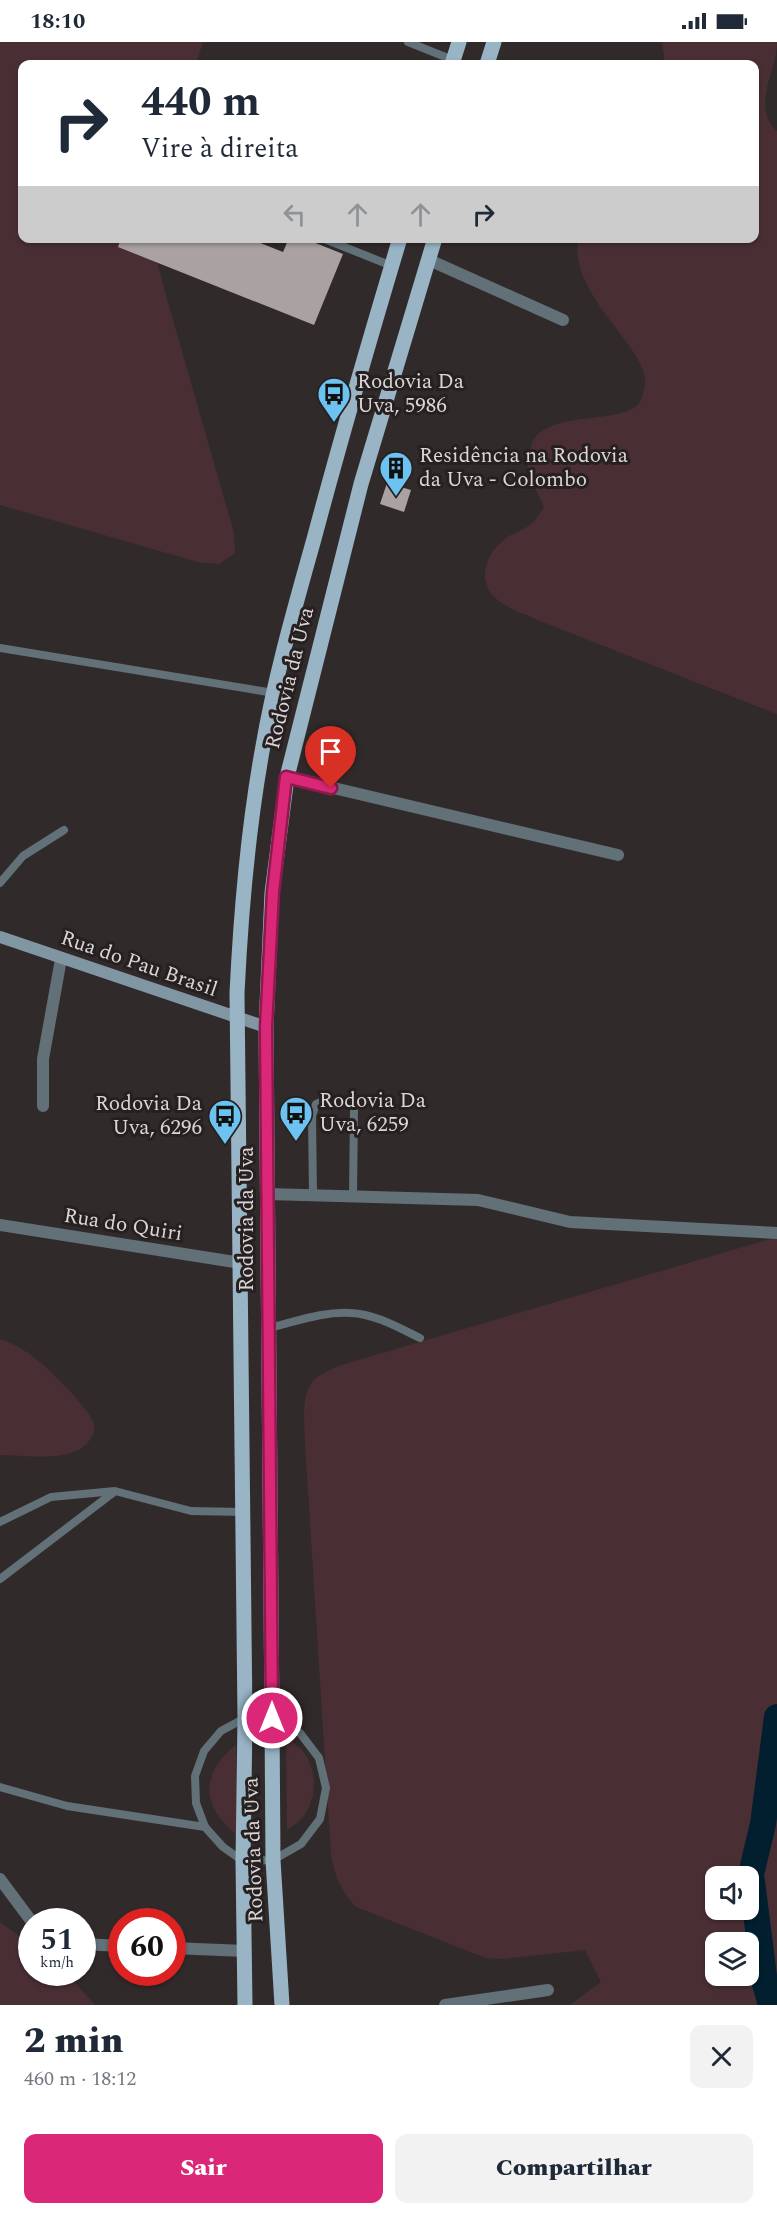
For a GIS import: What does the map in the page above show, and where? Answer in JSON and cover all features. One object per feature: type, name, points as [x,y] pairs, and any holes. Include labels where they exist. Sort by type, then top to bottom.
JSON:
[{"type":"main road","points":[[454,60],[459,42]]},
{"type":"main road","points":[[488,60],[494,42]]},
{"type":"main road","name":"Rodovia da Uva","points":[[245,2005],[243,1861],[245,1718],[237,993],[240,930],[249,840],[273,693],[357,382],[399,243]]},
{"type":"main road","name":"Rodovia da Uva","points":[[282,2005],[273,1860],[266,1027],[273,892],[286,777],[361,484],[434,243]]},
{"type":"street","points":[[429,260],[563,320]]},
{"type":"street","points":[[286,777],[618,855]]},
{"type":"street","name":"Rua do Pau Brasil","points":[[0,937],[266,1027]]},
{"type":"street","points":[[44,1106],[43,1059],[61,959]]},
{"type":"street","points":[[268,1194],[478,1200],[570,1222],[777,1233]]},
{"type":"street","name":"Rua do Quiri","points":[[0,1225],[241,1263]]},
{"type":"street","points":[[0,1879],[22,1908]]},
{"type":"street","points":[[186,1949],[245,1951]]},
{"type":"street","points":[[445,2005],[548,1990]]},
{"type":"lane","points":[[408,42],[448,60]]},
{"type":"lane","points":[[334,243],[392,266]]},
{"type":"lane","points":[[0,648],[273,693]]},
{"type":"lane","points":[[0,883],[23,856],[64,830]]},
{"type":"lane","points":[[313,1195],[312,1116],[316,1104],[323,1101],[349,1103],[354,1107],[353,1196]]},
{"type":"lane","points":[[269,1328],[329,1313],[353,1312],[392,1324],[420,1338]]},
{"type":"lane","points":[[0,1522],[51,1497],[115,1491],[191,1511],[243,1512]]},
{"type":"lane","points":[[0,1579],[115,1491]]},
{"type":"lane","points":[[245,1718],[272,1718],[300,1733],[319,1758],[326,1788],[320,1819],[301,1844],[273,1860],[243,1861],[223,1847],[205,1827],[196,1803],[195,1776],[204,1751],[221,1731],[245,1718]]},
{"type":"lane","points":[[0,1787],[67,1806],[205,1827]]},
{"type":"shaded area","points":[[0,42],[203,42],[197,60],[18,60],[18,243],[155,243],[157,262],[167,299],[234,533],[235,553],[219,564],[198,562],[0,505]]},
{"type":"shaded area","points":[[662,42],[777,42],[765,99],[769,121],[777,131],[777,714],[514,610],[493,596],[485,580],[487,562],[497,546],[530,525],[544,507],[528,467],[530,451],[536,437],[548,427],[565,422],[621,413],[634,408],[642,398],[645,376],[642,367],[586,283],[580,268],[578,243],[759,243],[759,60],[664,60]]},
{"type":"shaded area","points":[[777,1237],[777,2005],[570,2005],[601,1982],[585,1950],[502,1959],[486,1958],[356,1907],[346,1894],[336,1876],[331,1854],[305,1443],[306,1395],[313,1381],[338,1366]]},
{"type":"shaded area","points":[[0,1339],[36,1359],[78,1400],[94,1424],[94,1432],[88,1443],[69,1453],[59,1455],[39,1457],[0,1455]]},
{"type":"shaded area","points":[[286,1738],[307,1757],[311,1765],[314,1784],[307,1810],[300,1820],[287,1830]]},
{"type":"shaded area","points":[[236,1745],[237,1835],[217,1813],[211,1802],[210,1790],[211,1778],[216,1767]]},
{"type":"shaded area","points":[[0,1922],[18,1935],[18,1986],[78,1986],[95,2005],[0,2005]]},
{"type":"building","points":[[119,243],[260,243],[283,252],[287,243],[316,243],[343,254],[314,325],[118,247]]},
{"type":"building","name":"Residência na Rodovia da Uva - Colombo","points":[[387,483],[411,490],[404,512],[380,504]]},
{"type":"waterway","points":[[771,2005],[765,1984],[751,1874],[763,1824],[777,1717]]},
{"type":"place","name":"Rodovia Da Uva, 5986","points":[[334,423]]},
{"type":"place","name":"Residência na Rodovia da Uva - Colombo","points":[[396,497]]},
{"type":"place","name":"Rodovia Da Uva, 6259","points":[[296,1142]]},
{"type":"place","name":"Rodovia Da Uva, 6296","points":[[225,1145]]},
{"type":"route","points":[[272,1718],[266,1027],[273,892],[286,777],[331,788]]}]
